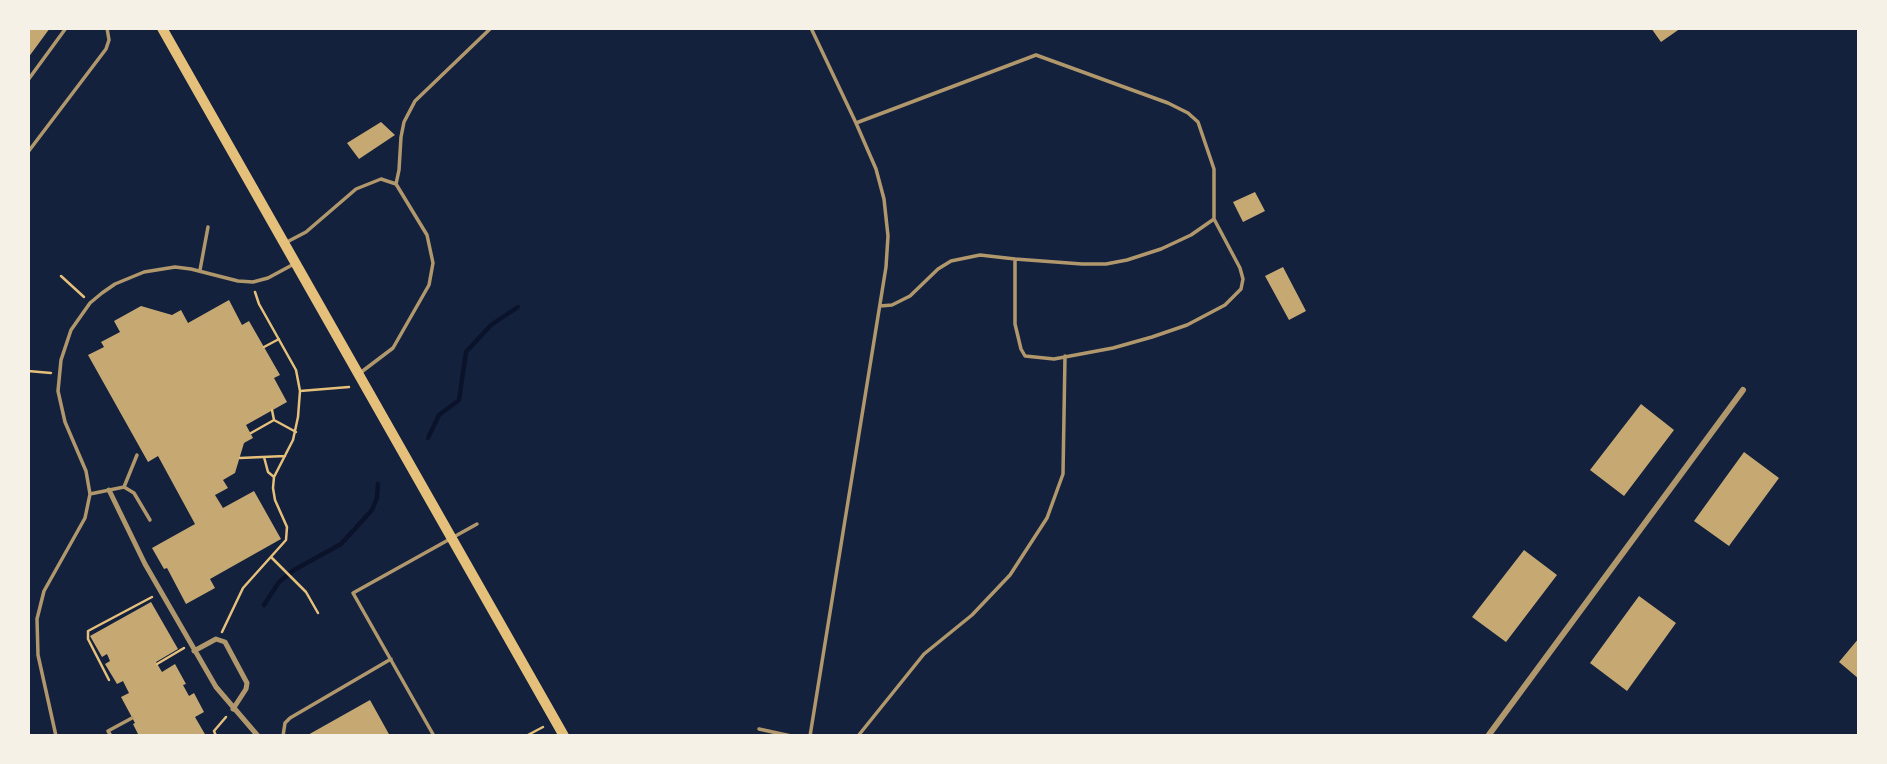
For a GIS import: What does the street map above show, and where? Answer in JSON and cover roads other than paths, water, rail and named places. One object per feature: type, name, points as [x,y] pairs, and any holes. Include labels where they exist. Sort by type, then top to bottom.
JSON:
[{"type":"main road","points":[[162,28],[564,736]]},
{"type":"street","points":[[1488,736],[1743,390]]},
{"type":"street","points":[[109,490],[120,516],[192,648],[216,687],[258,736]]},
{"type":"street","points":[[192,648],[219,639],[225,642],[247,683],[233,709]]},
{"type":"lane","points":[[28,80],[66,28]]},
{"type":"lane","points":[[28,152],[106,49],[109,40],[107,28]]},
{"type":"lane","points":[[358,374],[393,348],[429,285],[433,263],[429,242],[396,184],[404,122],[415,100],[491,28]]},
{"type":"lane","points":[[810,28],[876,169],[884,199],[888,236],[880,306],[810,736]]},
{"type":"lane","points":[[856,123],[1036,55],[1168,103],[1188,113],[1198,122],[1214,169],[1214,219],[1243,279],[1241,289],[1225,305],[1186,325],[1113,348],[1054,359],[1037,358],[1025,356],[1021,349],[1014,307],[1015,259]]},
{"type":"lane","points":[[284,244],[306,232],[356,189],[381,180],[396,184]]},
{"type":"lane","points":[[880,306],[892,305],[910,296],[938,269],[951,261],[980,255],[1106,264],[1161,249],[1191,235],[1214,219]]},
{"type":"lane","points":[[200,270],[208,227]]},
{"type":"lane","points":[[57,736],[38,655],[37,619],[44,591],[85,518],[90,494],[86,471],[65,422],[58,391],[61,359],[71,330],[90,303],[115,284],[159,268],[200,270],[238,281],[253,282],[268,278],[296,263]]},
{"type":"lane","points":[[858,736],[924,654],[972,615],[1010,575],[1047,518],[1063,474],[1065,356]]},
{"type":"lane","points":[[124,487],[137,455]]},
{"type":"lane","points":[[90,494],[124,487],[134,493],[150,520]]},
{"type":"lane","points":[[434,736],[353,593],[477,524]]},
{"type":"lane","points":[[283,736],[285,723],[290,718],[391,659]]},
{"type":"lane","points":[[111,736],[108,730],[132,718]]},
{"type":"lane","points":[[758,729],[791,736]]},
{"type":"waterway","points":[[428,438],[439,415],[459,400],[466,352],[491,325],[518,307]]},
{"type":"waterway","points":[[264,605],[279,582],[294,570],[341,544],[372,510],[377,498],[378,484]]}]
